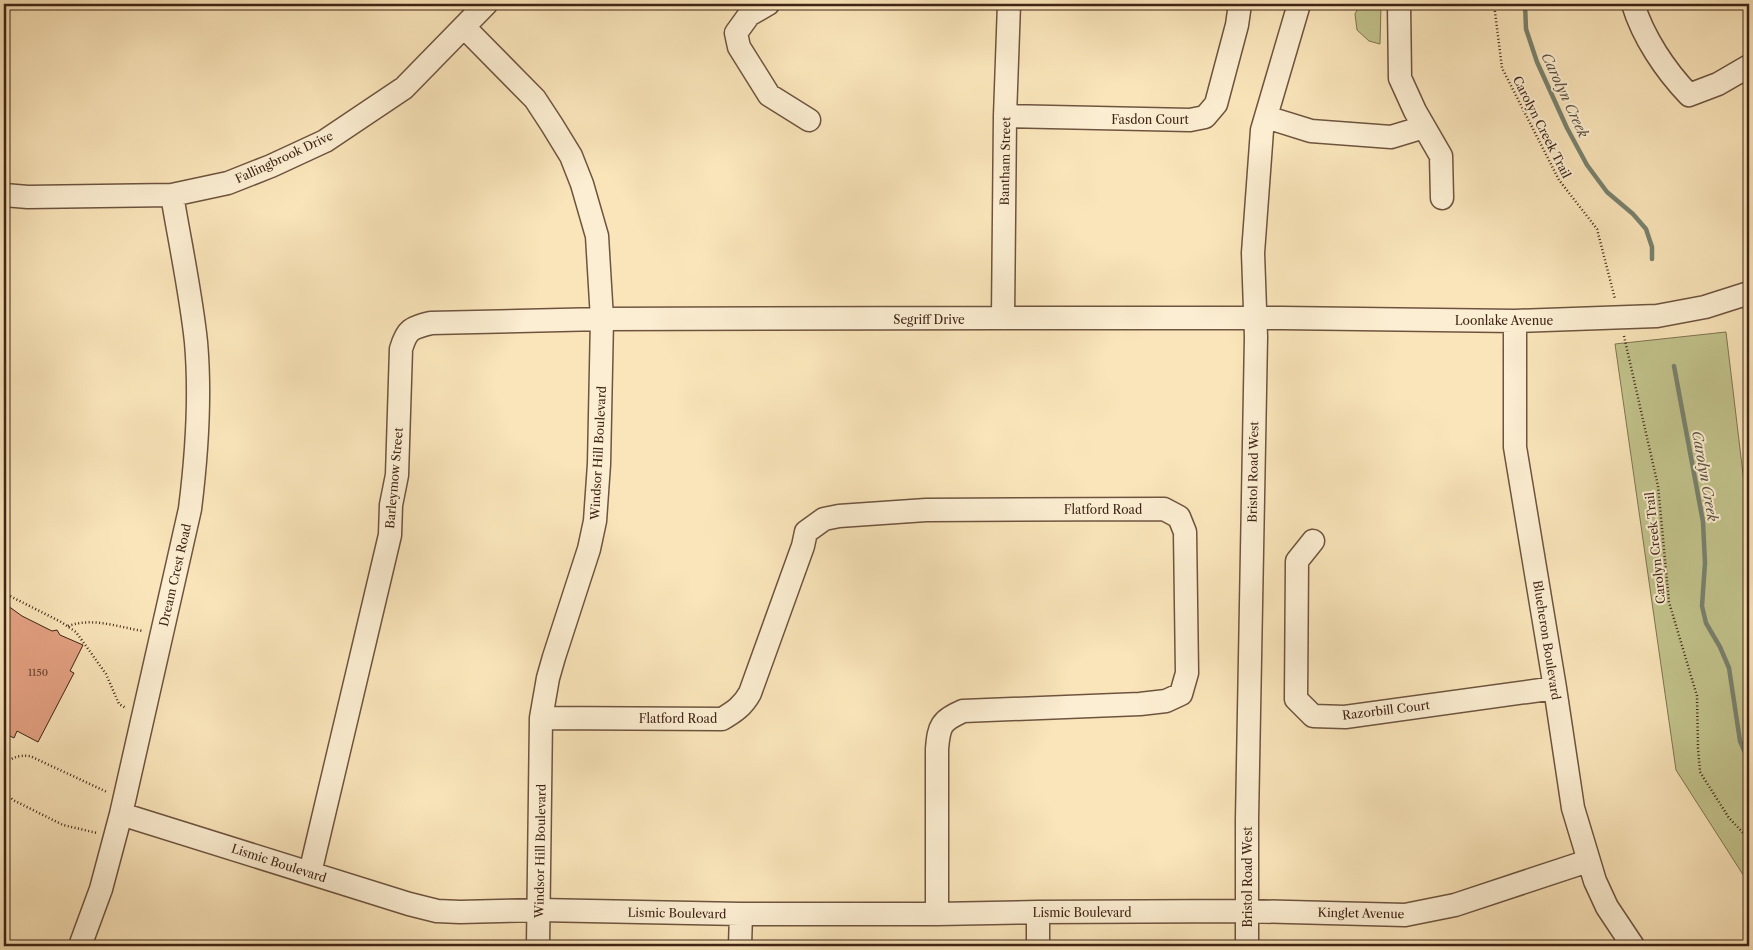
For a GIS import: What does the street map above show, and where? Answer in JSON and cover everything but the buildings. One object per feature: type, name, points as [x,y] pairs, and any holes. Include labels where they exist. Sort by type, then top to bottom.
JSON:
[{"type":"street","name":"Fallingbrook Drive","points":[[4,195],[28,197],[172,196],[228,183],[271,166],[326,141],[404,88],[486,4]]},
{"type":"street","points":[[768,4],[749,15],[736,34],[739,47],[769,95],[809,120]]},
{"type":"street","name":"Bantham Street","points":[[1003,318],[1009,4]]},
{"type":"street","name":"Fasdon Court","points":[[1006,116],[1190,120],[1204,116],[1216,104],[1237,25],[1240,4]]},
{"type":"street","name":"Bristol Road West","points":[[1247,946],[1247,819],[1256,318],[1253,253],[1262,130],[1299,4]]},
{"type":"street","points":[[1399,4],[1400,78],[1414,111],[1441,156],[1442,198]]},
{"type":"street","points":[[1633,4],[1640,25],[1674,80],[1689,95],[1718,84],[1749,66]]},
{"type":"street","name":"Windsor Hill Boulevard","points":[[464,26],[535,99],[571,156],[582,184],[596,236],[602,319],[596,521],[589,549],[550,671],[541,718],[538,946]]},
{"type":"street","points":[[1266,117],[1311,131],[1391,137],[1424,128]]},
{"type":"street","name":"Dream Crest Road","points":[[80,946],[101,889],[115,838],[190,509],[198,426],[196,342],[172,196]]},
{"type":"street","name":"Loonlake Avenue","points":[[1256,318],[1515,321],[1658,316],[1705,307],[1749,293]]},
{"type":"street","name":"Segriff Drive","points":[[602,319],[1256,318]]},
{"type":"street","name":"Barleymow Street","points":[[310,873],[390,535],[392,504],[397,475],[401,349],[406,334],[415,327],[431,323],[602,319]]},
{"type":"street","name":"Blueheron Boulevard","points":[[1515,321],[1515,447],[1573,808],[1588,862],[1607,907],[1633,946]]},
{"type":"street","name":"Flatford Road","points":[[541,718],[722,719],[734,712],[744,704],[750,693],[803,546],[806,532],[824,519],[839,516],[926,510],[1164,509],[1178,517],[1185,532],[1187,673],[1181,694],[1166,700],[1140,704],[963,711],[947,719],[938,734],[936,749],[937,914]]},
{"type":"street","name":"Razorbill Court","points":[[1313,541],[1297,562],[1296,699],[1313,716],[1346,717],[1555,688]]},
{"type":"street","name":"Lismic Boulevard","points":[[123,806],[310,873],[437,911],[539,910],[741,914],[937,914],[1247,911]]},
{"type":"street","name":"Kinglet Avenue","points":[[1247,911],[1405,915],[1454,905],[1588,862]]},
{"type":"street","points":[[1038,912],[1038,946]]},
{"type":"street","points":[[740,946],[741,914]]},
{"type":"path","name":"Carolyn Creek Trail","points":[[1494,4],[1502,68],[1559,180],[1597,228],[1617,305]]},
{"type":"path","name":"Carolyn Creek Trail","points":[[1622,329],[1658,486],[1669,602],[1697,696],[1700,772],[1729,818],[1749,839]]},
{"type":"path","points":[[4,593],[76,632],[106,674],[119,704],[143,717]]},
{"type":"path","points":[[68,626],[79,622],[92,622],[115,624],[162,634]]},
{"type":"path","points":[[4,766],[14,757],[30,756],[98,789],[123,806]]},
{"type":"path","points":[[4,791],[14,800],[63,825],[115,838]]},
{"type":"green space","points":[[1360,4],[1381,4],[1380,44],[1369,41],[1357,30],[1355,14]]},
{"type":"green space","points":[[1726,332],[1749,524],[1749,884],[1676,770],[1615,344]]},
{"type":"waterway","name":"Carolyn Creek","points":[[1525,4],[1526,29],[1537,62],[1567,128],[1587,165],[1607,192],[1633,214],[1646,229],[1652,247],[1652,259]]},
{"type":"waterway","name":"Carolyn Creek","points":[[1674,366],[1703,522],[1705,563],[1702,606],[1706,623],[1720,647],[1729,668],[1740,741],[1749,762]]}]
